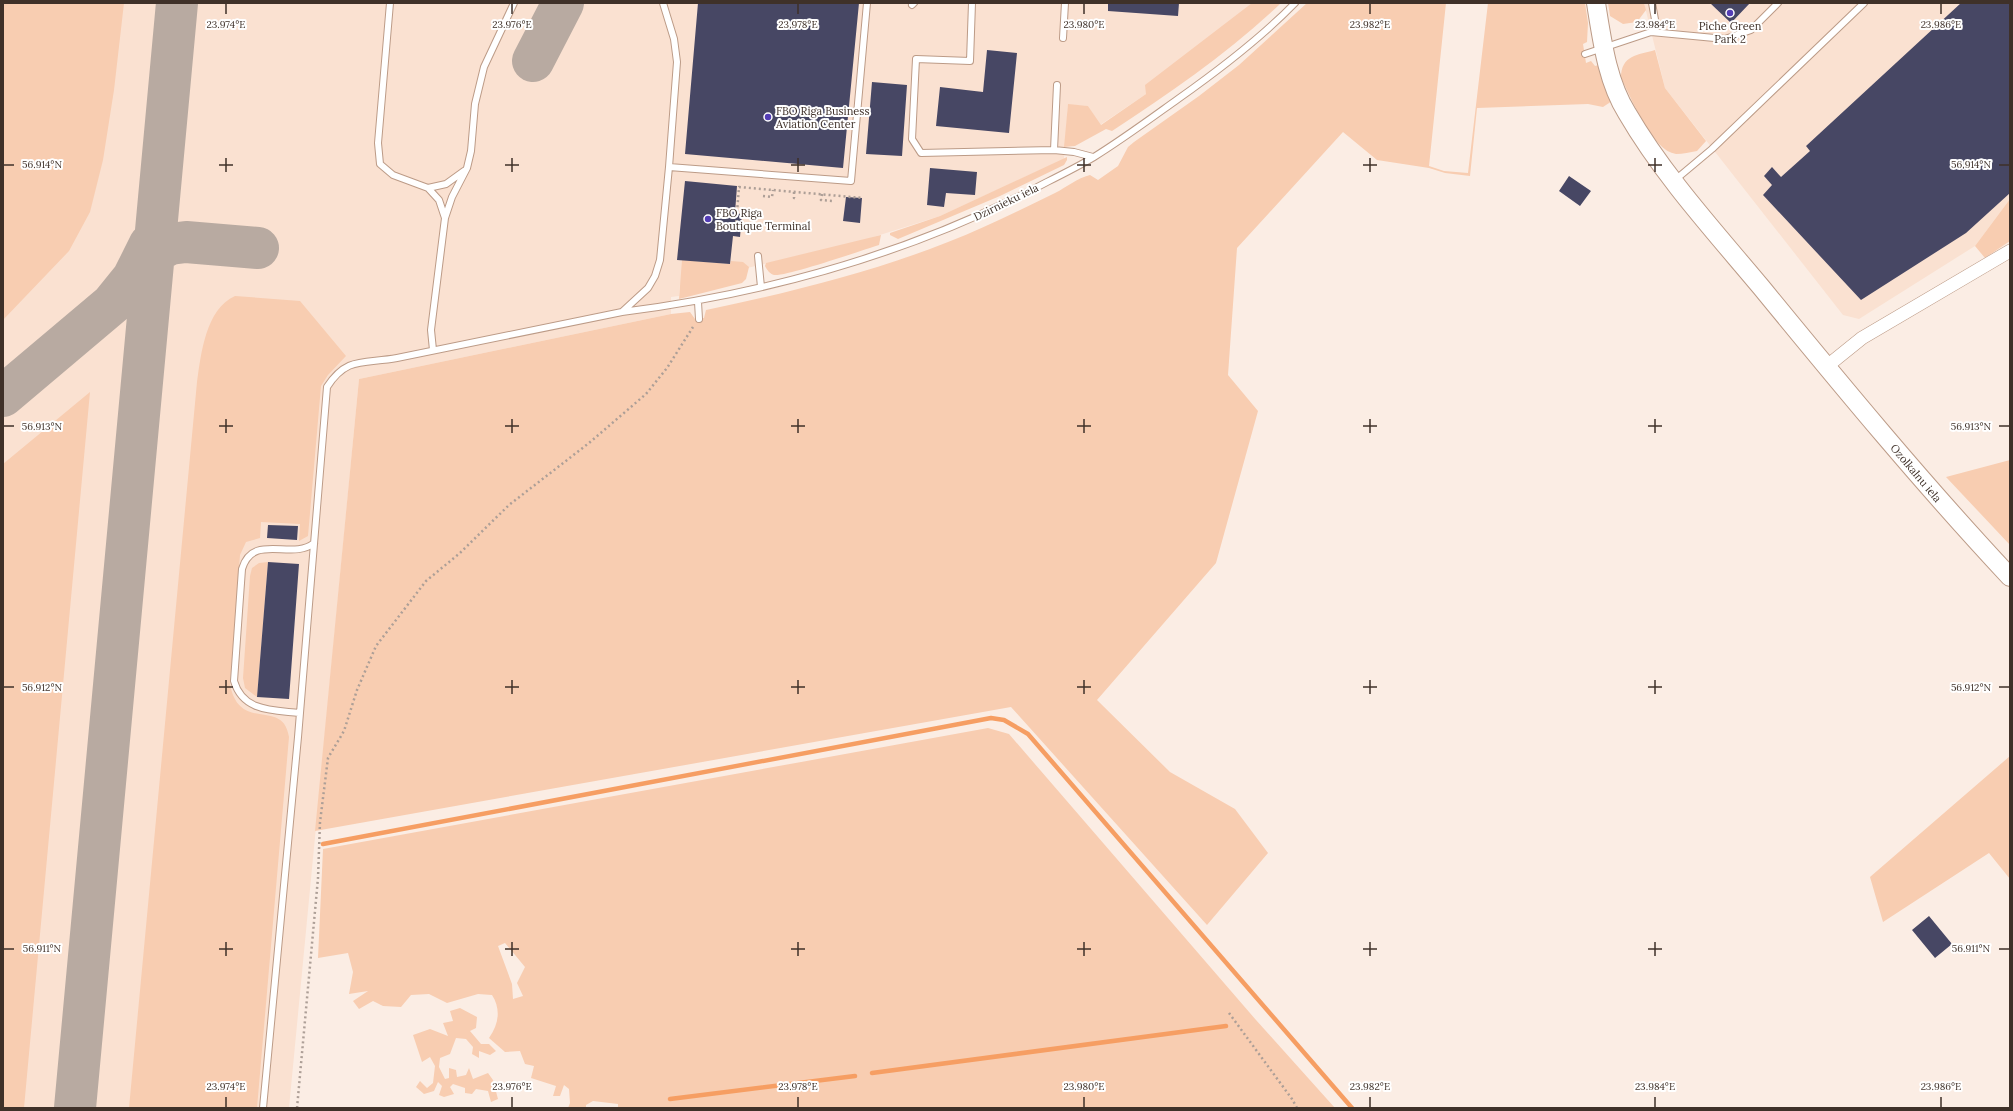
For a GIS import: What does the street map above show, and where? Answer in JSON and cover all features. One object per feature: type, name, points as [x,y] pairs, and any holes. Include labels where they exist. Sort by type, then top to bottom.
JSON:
[{"type":"street","name":"Ozolkalnu iela","points":[[1596,3],[1603,47],[1616,92],[1626,113],[1673,181],[1826,367],[1950,512],[2010,577]]},
{"type":"street","points":[[1826,367],[1862,338],[2010,251]]},
{"type":"lane","points":[[390,3],[378,143],[380,164],[393,175],[428,188],[439,200],[445,218]]},
{"type":"lane","points":[[433,350],[431,330],[445,218],[452,197],[467,168],[471,152],[478,86],[484,67],[514,3]]},
{"type":"lane","points":[[622,312],[648,288],[655,276],[660,260],[677,62],[674,39],[664,3]]},
{"type":"lane","points":[[669,167],[851,181],[867,3]]},
{"type":"lane","points":[[972,3],[970,61],[916,59],[912,139],[921,153],[1054,150],[1074,152],[1093,158]]},
{"type":"lane","points":[[1063,38],[1065,3]]},
{"type":"lane","name":"Dzirnieku iela","points":[[263,1108],[327,387],[340,369],[352,363],[374,362],[622,312],[698,302],[761,287],[860,260],[928,238],[1002,206],[1093,158],[1196,86],[1274,24],[1295,3]]},
{"type":"lane","points":[[1651,32],[1656,25],[1652,3]]},
{"type":"lane","points":[[1585,54],[1651,32],[1724,39],[1751,30],[1778,3]]},
{"type":"lane","points":[[1673,181],[1712,149],[1864,3]]},
{"type":"lane","points":[[1054,150],[1057,85]]},
{"type":"lane","points":[[428,188],[446,184],[467,168]]},
{"type":"lane","points":[[758,256],[761,287]]},
{"type":"lane","points":[[698,302],[699,319]]},
{"type":"lane","points":[[299,713],[257,708],[243,698],[236,690],[234,681],[242,569],[244,562],[254,552],[265,549],[308,548],[314,543]]},
{"type":"path","points":[[734,225],[736,225],[739,187],[863,198]]},
{"type":"path","points":[[763,196],[772,197],[773,190]]},
{"type":"path","points":[[794,192],[794,198],[796,199]]},
{"type":"path","points":[[822,194],[821,200],[833,201]]},
{"type":"path","points":[[297,1108],[318,878],[320,822],[328,758],[344,731],[357,690],[376,646],[426,581],[460,553],[509,505],[589,443],[646,394],[667,368],[699,319]]},
{"type":"path","points":[[1229,1013],[1297,1108]]},
{"type":"shaded area","points":[[3,3],[1252,3],[1146,94],[1100,125],[1088,106],[1068,105],[1064,159],[940,216],[864,240],[680,284],[679,296],[671,297],[671,314],[359,379],[289,1108],[3,1108]]},
{"type":"shaded area","points":[[3,3],[124,3],[114,90],[103,160],[90,212],[69,251],[3,320]]},
{"type":"shaded area","points":[[1252,3],[1281,3],[1221,55],[1112,131],[1106,129],[1075,146],[1064,147],[1068,104],[1088,106],[1101,125],[1146,94],[1145,85]]},
{"type":"shaded area","points":[[1307,3],[1446,3],[1429,166],[1444,171],[1468,173],[1488,3],[1585,3],[1588,23],[1587,42],[1583,44],[1586,63],[1591,61],[1595,66],[1599,65],[1612,101],[1603,107],[1588,104],[1477,108],[1470,176],[1445,173],[1429,168],[1377,160],[1343,132],[1237,248],[1228,375],[1258,411],[1216,563],[1097,700],[1170,772],[1235,809],[1268,853],[1207,925],[1011,707],[315,831],[359,379],[671,314],[690,312],[695,319],[704,318],[706,310],[767,297],[859,273],[948,242],[975,231],[1055,193],[1081,178],[1090,175],[1098,180],[1118,166],[1128,147],[1239,65]]},
{"type":"shaded area","points":[[1608,3],[1644,3],[1646,10],[1637,22],[1623,24],[1610,16]]},
{"type":"shaded area","points":[[1644,3],[2010,3],[2010,199],[1975,246],[1859,319],[1843,315],[1665,88]]},
{"type":"shaded area","points":[[1655,50],[1665,88],[1706,141],[1697,151],[1676,154],[1667,151],[1659,144],[1636,110],[1621,78],[1622,70],[1627,60],[1637,55]]},
{"type":"shaded area","points":[[1067,157],[1064,165],[1000,196],[898,239],[890,235],[890,233],[940,216]]},
{"type":"shaded area","points":[[2010,199],[2010,241],[1985,258],[1975,246]]},
{"type":"shaded area","points":[[881,235],[879,245],[793,272],[774,275],[769,272],[765,266],[766,263]]},
{"type":"shaded area","points":[[682,260],[730,264],[731,261],[743,262],[749,267],[746,279],[742,283],[679,299]]},
{"type":"shaded area","points":[[235,296],[300,301],[346,356],[328,375],[321,386],[308,536],[299,541],[300,524],[261,522],[260,538],[246,542],[240,555],[230,684],[235,699],[242,708],[251,712],[279,719],[285,725],[289,737],[257,1108],[129,1108],[197,382],[203,345],[211,321],[225,302]]},
{"type":"shaded area","points":[[90,392],[24,1108],[3,1108],[3,464]]},
{"type":"shaded area","points":[[2010,460],[2010,545],[1946,477]]},
{"type":"shaded area","points":[[268,562],[257,697],[245,688],[243,678],[250,576],[252,568],[259,563]]},
{"type":"shaded area","points":[[988,728],[1009,734],[1256,1020],[1335,1108],[618,1108],[618,1104],[593,1101],[586,1105],[586,1108],[568,1108],[570,1103],[569,1089],[564,1085],[560,1096],[553,1096],[556,1086],[531,1078],[534,1066],[525,1064],[520,1051],[505,1052],[489,1038],[495,1027],[498,1016],[497,1006],[492,995],[478,994],[447,1003],[429,994],[411,995],[401,1007],[383,1006],[373,1001],[359,1009],[353,1001],[368,991],[349,994],[353,972],[348,953],[318,958],[323,849]],"holes":[[[505,943],[525,967],[517,983],[523,996],[513,999],[512,984],[498,946]]]},
{"type":"shaded area","points":[[2010,756],[2010,879],[1989,853],[1883,922],[1870,877]]},
{"type":"shaded area","points":[[460,1008],[477,1017],[476,1028],[470,1031],[481,1044],[489,1044],[496,1051],[490,1055],[479,1051],[479,1058],[472,1054],[473,1047],[466,1039],[456,1038],[450,1054],[440,1058],[439,1067],[445,1079],[449,1078],[449,1068],[456,1070],[457,1077],[466,1075],[469,1068],[473,1079],[488,1073],[493,1080],[498,1099],[491,1102],[488,1091],[476,1089],[472,1094],[465,1093],[465,1088],[453,1084],[450,1087],[454,1094],[444,1097],[439,1095],[442,1086],[438,1082],[434,1091],[424,1094],[416,1087],[420,1081],[427,1088],[433,1083],[435,1066],[430,1057],[422,1062],[413,1035],[430,1029],[448,1036],[443,1023],[453,1021],[450,1011]]},
{"type":"building","name":"FBO Riga Business Aviation Center","points":[[698,3],[859,3],[843,168],[685,154]]},
{"type":"building","points":[[1108,3],[1179,3],[1178,16],[1108,11]]},
{"type":"building","name":"Piche Green Park 2","points":[[1710,3],[1750,3],[1731,23]]},
{"type":"building","points":[[1961,3],[2010,3],[2010,193],[1966,233],[1861,300],[1763,195],[1772,185],[1764,176],[1772,167],[1781,177],[1810,151],[1806,146]]},
{"type":"building","points":[[987,50],[1017,53],[1009,133],[936,126],[940,87],[983,92]]},
{"type":"building","points":[[872,82],[907,85],[902,156],[866,154]]},
{"type":"building","points":[[930,168],[977,172],[975,195],[946,193],[944,207],[927,205]]},
{"type":"building","points":[[1569,176],[1591,191],[1580,206],[1559,191]]},
{"type":"building","name":"FBO Riga Boutique Terminal","points":[[685,181],[737,186],[735,213],[742,214],[740,237],[733,236],[730,264],[677,260]]},
{"type":"building","points":[[846,197],[862,198],[860,223],[843,221]]},
{"type":"building","points":[[268,525],[298,526],[297,540],[267,538]]},
{"type":"building","points":[[268,562],[299,564],[289,699],[257,697]]},
{"type":"building","points":[[1929,916],[1952,944],[1935,958],[1912,930]]},
{"type":"waterway","points":[[323,844],[991,718],[1004,720],[1028,734],[1352,1108]]},
{"type":"waterway","points":[[872,1073],[1226,1026]]},
{"type":"waterway","points":[[670,1099],[855,1076]]},
{"type":"taxiway","points":[[75,1108],[177,3]]},
{"type":"taxiway","points":[[533,61],[563,3]]},
{"type":"taxiway","points":[[144,258],[170,244],[186,242],[258,248]]},
{"type":"taxiway","points":[[3,396],[112,304],[133,278],[150,244]]},
{"type":"place","name":"Piche Green Park 2","points":[[1730,13]]},
{"type":"place","name":"FBO Riga Business Aviation Center","points":[[768,117]]},
{"type":"place","name":"FBO Riga Boutique Terminal","points":[[708,219]]}]
